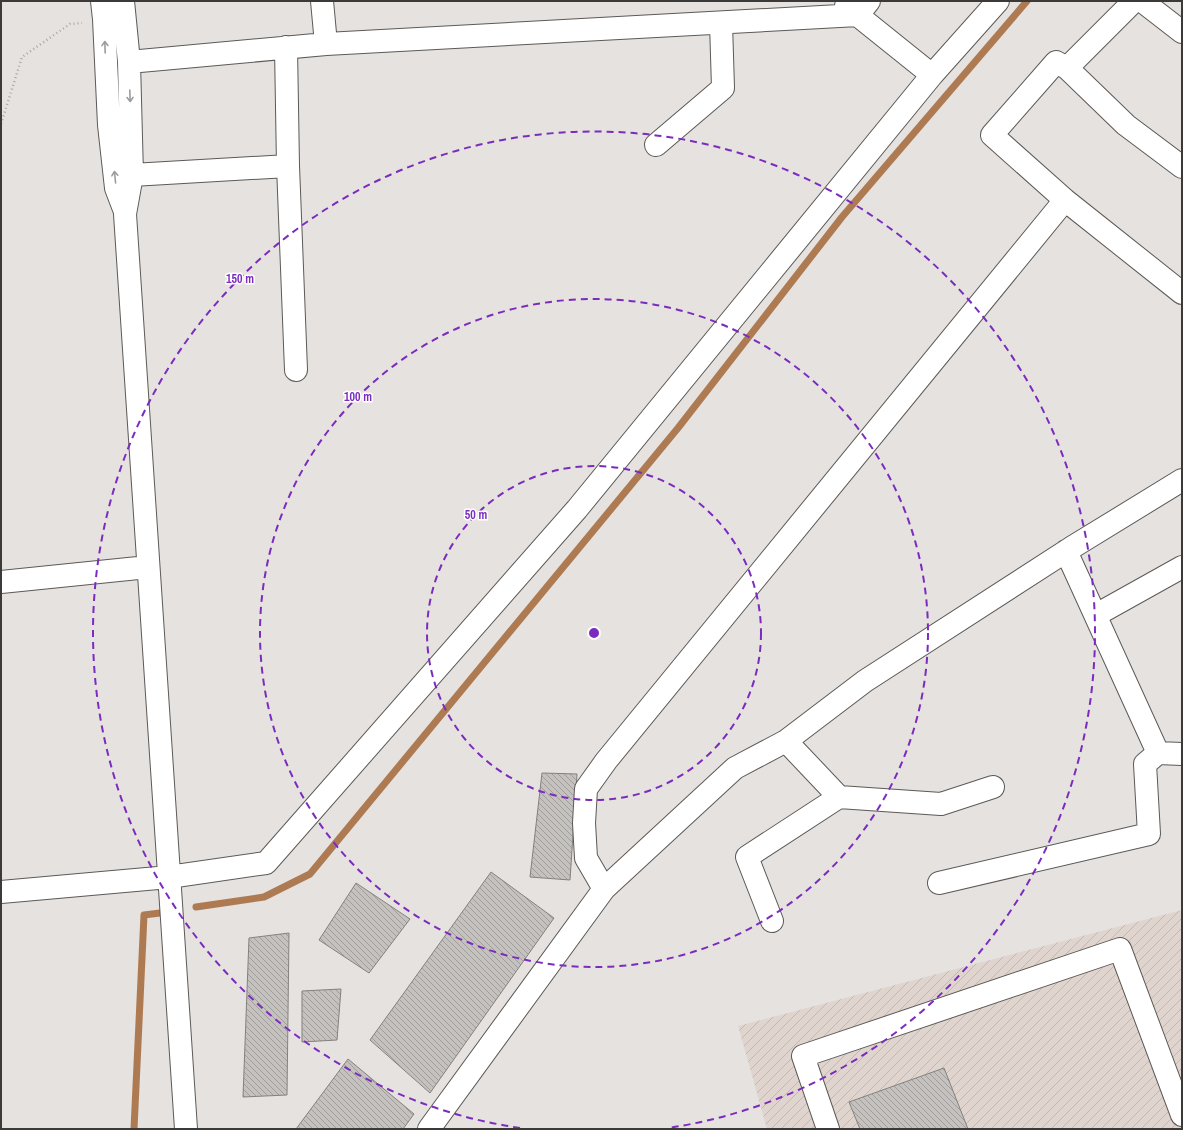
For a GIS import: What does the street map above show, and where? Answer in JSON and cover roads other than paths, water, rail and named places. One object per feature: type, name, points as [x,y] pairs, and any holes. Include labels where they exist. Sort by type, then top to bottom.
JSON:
[{"type":"street","points":[[123,1],[128,62],[132,175],[125,214],[186,1129]]},
{"type":"street","points":[[322,1],[326,44]]},
{"type":"street","points":[[841,1],[863,8],[932,75]]},
{"type":"street","points":[[1,892],[170,877],[266,863],[577,509],[932,75],[998,1]]},
{"type":"street","points":[[1067,68],[1134,1]]},
{"type":"street","points":[[1142,1],[1182,32]]},
{"type":"street","points":[[128,62],[326,44],[721,23],[863,8]]},
{"type":"street","points":[[103,10],[109,125],[114,173],[116,188],[125,214]]},
{"type":"street","points":[[656,145],[723,88],[721,23]]},
{"type":"street","points":[[286,47],[288,166],[296,370]]},
{"type":"street","points":[[1182,167],[1126,125],[1067,68],[1056,62],[992,135],[1065,200],[1182,293]]},
{"type":"street","points":[[132,175],[288,166]]},
{"type":"street","points":[[604,889],[586,858],[584,823],[586,789],[606,761],[1065,200]]},
{"type":"street","points":[[429,1129],[604,889],[735,768],[786,740],[865,681],[1066,551],[1182,480]]},
{"type":"street","points":[[1066,551],[1158,753]]},
{"type":"street","points":[[1,582],[148,567]]},
{"type":"street","points":[[1096,615],[1182,567]]},
{"type":"street","points":[[786,740],[839,797]]},
{"type":"street","points":[[939,882],[1149,834],[1145,764],[1158,753],[1182,754]]},
{"type":"street","points":[[772,921],[747,857],[839,797],[941,804],[993,787]]},
{"type":"street","points":[[828,1129],[804,1056],[1120,949],[1182,1115]]},
{"type":"waterway","points":[[196,907],[264,897],[310,874],[678,428],[842,217],[1027,1]]},
{"type":"waterway","points":[[134,1129],[144,915],[160,913]]}]
